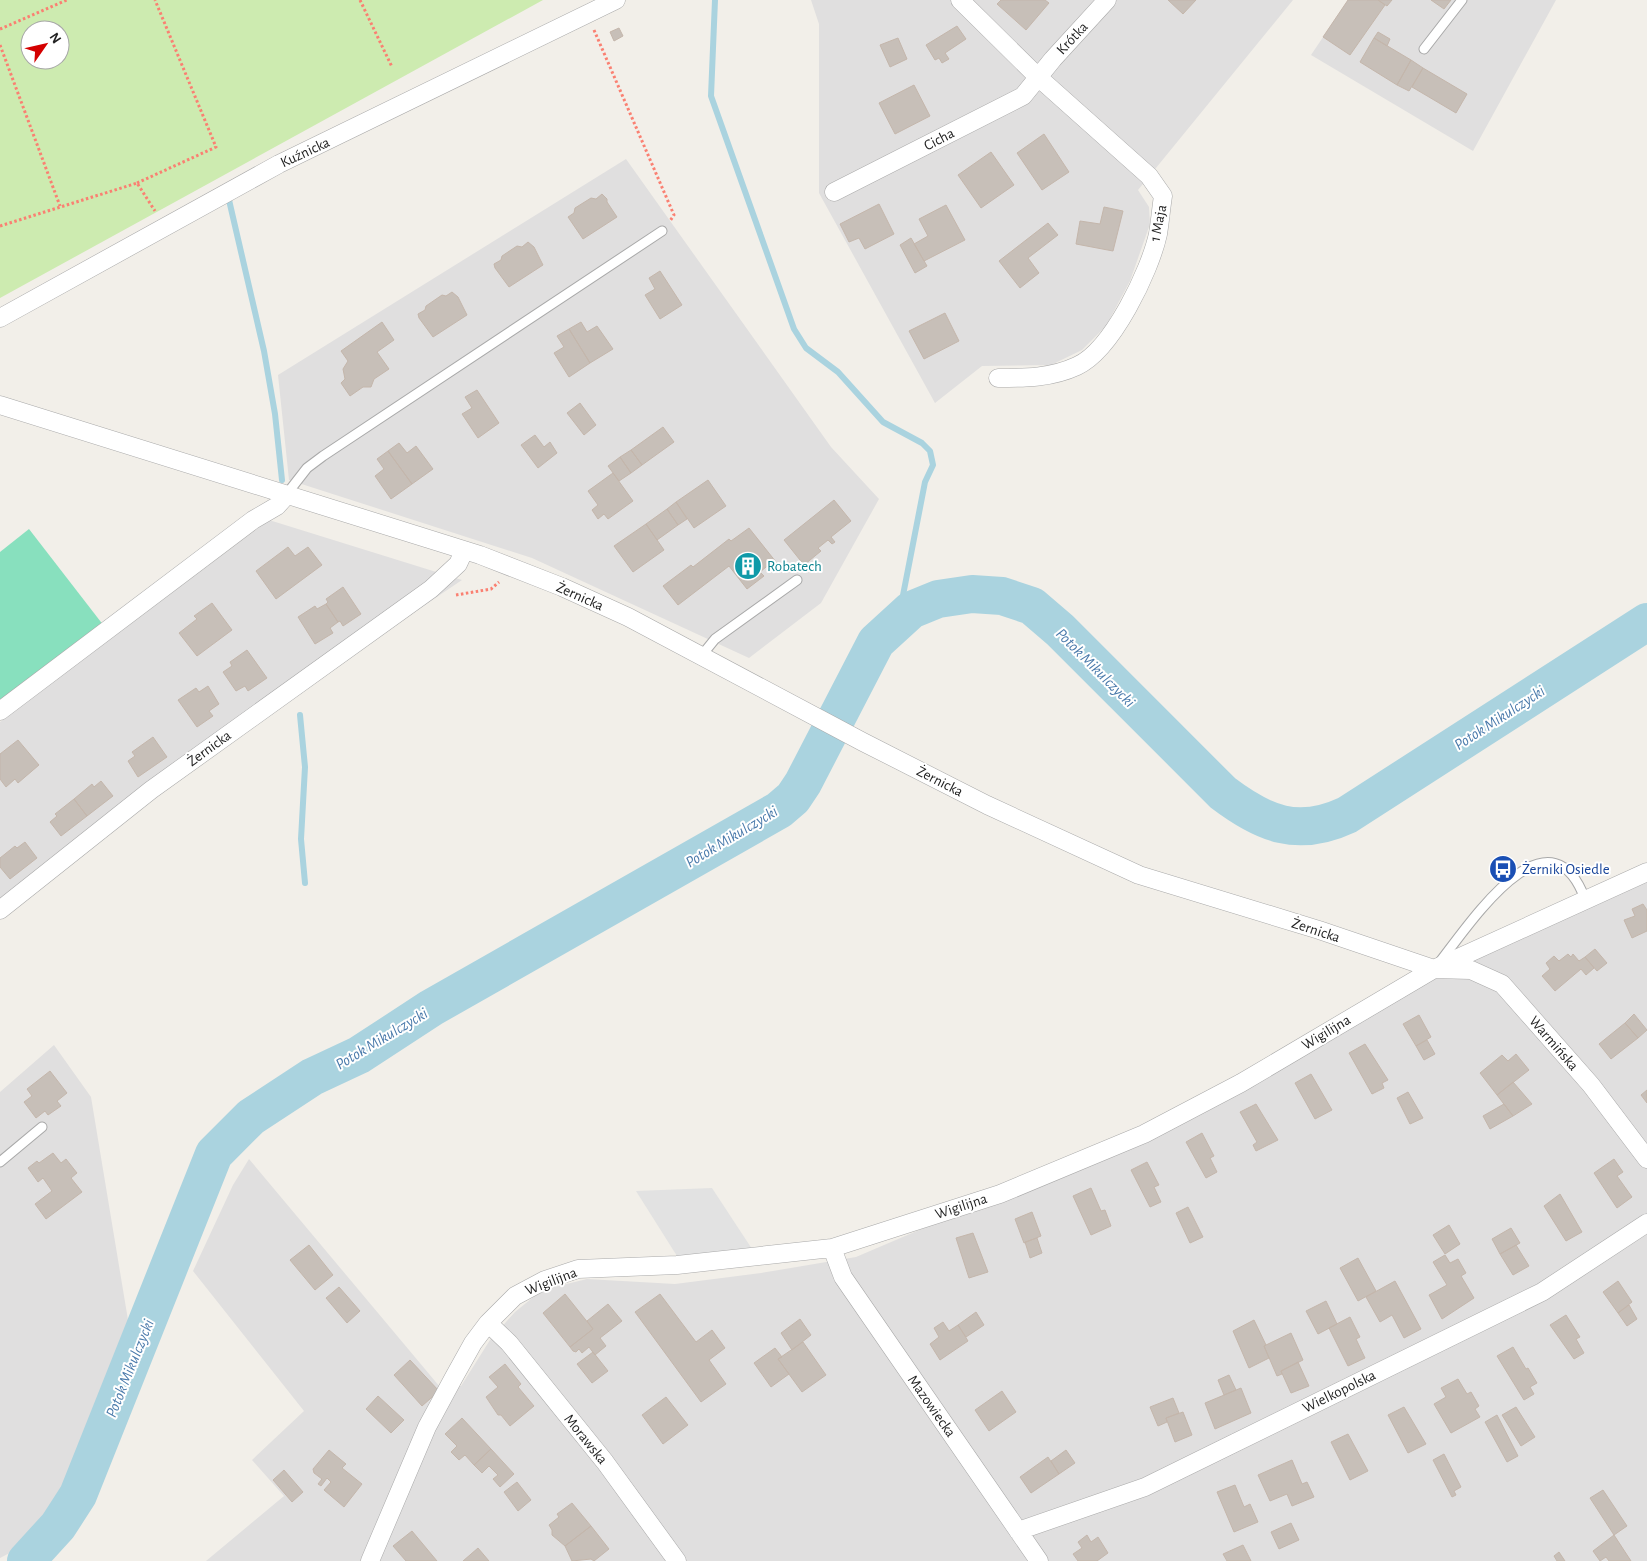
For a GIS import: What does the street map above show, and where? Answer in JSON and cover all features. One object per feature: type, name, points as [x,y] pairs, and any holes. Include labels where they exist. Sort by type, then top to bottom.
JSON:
[{"type":"street","name":"Kuźnicka","points":[[0,318],[279,164],[616,0]]},
{"type":"street","name":"1 Maja","points":[[960,0],[1038,77],[1149,176],[1163,196],[1158,236],[1131,303],[1109,338],[1079,366],[1046,377],[998,378]]},
{"type":"street","name":"Krótka","points":[[1038,77],[1107,0]]},
{"type":"street","name":"Cicha","points":[[834,192],[1023,96],[1038,77]]},
{"type":"street","name":"Żernicka","points":[[0,405],[464,551],[562,587],[628,617],[702,655],[804,712],[987,805],[1139,875],[1319,930],[1434,969]]},
{"type":"street","points":[[0,711],[246,525],[276,506],[286,496]]},
{"type":"street","name":"Żernicka","points":[[0,910],[151,790],[430,589],[458,564],[464,551]]},
{"type":"street","name":"Wigilijna","points":[[370,1561],[427,1428],[473,1343],[488,1323],[515,1296],[545,1280],[578,1269],[677,1265],[832,1248],[1000,1194],[1144,1134],[1241,1083],[1434,969],[1586,898],[1647,872]]},
{"type":"street","name":"Warmińska","points":[[1434,969],[1471,970],[1502,984],[1591,1085],[1647,1159]]},
{"type":"street","name":"Wielkopolska","points":[[1018,1531],[1154,1482],[1542,1292],[1647,1223]]},
{"type":"street","name":"Mazowiecka","points":[[832,1248],[843,1278],[1039,1561]]},
{"type":"street","name":"Morawska","points":[[488,1323],[509,1342],[605,1462],[677,1561]]},
{"type":"lane","points":[[1424,49],[1462,0]]},
{"type":"lane","points":[[286,496],[306,468],[323,456],[662,231]]},
{"type":"lane","points":[[702,655],[715,640],[797,580]]},
{"type":"lane","points":[[1434,969],[1496,892],[1522,872],[1544,861],[1564,865],[1578,880],[1586,898]]},
{"type":"lane","points":[[0,1162],[42,1127]]},
{"type":"path","points":[[0,29],[67,0]]},
{"type":"path","points":[[0,226],[137,183],[216,147],[155,0]]},
{"type":"path","points":[[360,0],[392,67]]},
{"type":"path","points":[[587,15],[674,215],[662,231]]},
{"type":"path","points":[[0,45],[60,206]]},
{"type":"path","points":[[137,183],[164,226]]},
{"type":"shaded area","points":[[811,0],[1293,0],[1138,190],[1149,207],[1150,224],[1130,281],[1106,326],[1082,350],[1051,365],[982,366],[935,403],[819,193],[819,24]]},
{"type":"shaded area","points":[[1348,0],[1556,0],[1473,151],[1311,55]]},
{"type":"shaded area","points":[[626,159],[831,447],[879,499],[821,603],[749,658],[532,558],[289,480],[278,375]]},
{"type":"shaded area","points":[[269,520],[462,580],[293,694],[160,793],[0,918],[0,722]]},
{"type":"shaded area","points":[[1647,874],[1647,1561],[206,1561],[284,1496],[252,1460],[304,1411],[193,1271],[233,1185],[249,1159],[440,1387],[461,1386],[490,1340],[515,1312],[542,1290],[587,1279],[675,1284],[761,1273],[856,1257],[1144,1134],[1383,999]]},
{"type":"shaded area","points":[[54,1045],[91,1097],[130,1332],[93,1433],[64,1494],[33,1541],[0,1558],[0,1092]]},
{"type":"shaded area","points":[[712,1188],[752,1249],[677,1256],[636,1191]]},
{"type":"green space","points":[[0,0],[543,0],[0,298]]},
{"type":"green space","points":[[29,529],[104,626],[0,706],[0,552]]},
{"type":"building","points":[[1001,0],[1045,0],[1049,3],[1026,30],[997,4]]},
{"type":"building","points":[[1168,0],[1196,0],[1183,14]]},
{"type":"building","points":[[1348,0],[1378,0],[1385,5],[1350,55],[1323,37]]},
{"type":"building","points":[[1378,0],[1392,0],[1387,6]]},
{"type":"building","points":[[1431,0],[1451,0],[1444,9]]},
{"type":"building","points":[[957,26],[966,39],[945,53],[949,59],[942,63],[939,58],[935,60],[926,45]]},
{"type":"building","points":[[619,28],[623,36],[614,41],[610,32]]},
{"type":"building","points":[[1378,32],[1390,39],[1387,46],[1374,38]]},
{"type":"building","points":[[898,38],[907,59],[890,67],[880,45]]},
{"type":"building","points":[[1374,38],[1411,60],[1397,85],[1360,62]]},
{"type":"building","points":[[1411,60],[1423,68],[1409,91],[1397,85]]},
{"type":"building","points":[[1423,68],[1467,94],[1456,113],[1412,87]]},
{"type":"building","points":[[914,85],[930,116],[895,134],[879,103]]},
{"type":"building","points":[[1044,134],[1069,172],[1042,190],[1017,153]]},
{"type":"building","points":[[991,152],[1014,185],[981,208],[958,175]]},
{"type":"building","points":[[602,194],[617,217],[583,239],[568,217],[574,213],[575,208],[591,198],[596,199]]},
{"type":"building","points":[[879,204],[894,234],[865,249],[859,238],[849,242],[840,224]]},
{"type":"building","points":[[946,205],[965,240],[924,261],[914,244],[928,236],[919,219]]},
{"type":"building","points":[[1104,207],[1123,211],[1113,251],[1076,244],[1080,221],[1100,224]]},
{"type":"building","points":[[1048,223],[1058,235],[1028,258],[1039,273],[1020,288],[999,261]]},
{"type":"building","points":[[911,238],[927,266],[915,273],[900,245]]},
{"type":"building","points":[[528,242],[534,247],[543,265],[509,287],[494,264],[517,246],[522,247]]},
{"type":"building","points":[[660,271],[682,305],[660,319],[645,295],[655,289],[649,278]]},
{"type":"building","points":[[452,292],[458,297],[467,315],[433,337],[418,314],[442,295],[446,296]]},
{"type":"building","points":[[945,313],[959,341],[924,359],[909,331]]},
{"type":"building","points":[[382,322],[394,340],[377,352],[389,369],[374,379],[371,387],[363,387],[350,396],[341,383],[345,379],[343,369],[348,361],[341,351]]},
{"type":"building","points":[[581,322],[587,332],[597,326],[613,349],[590,363],[569,329]]},
{"type":"building","points":[[569,329],[590,363],[569,377],[554,353],[564,347],[557,336]]},
{"type":"building","points":[[477,390],[499,423],[478,438],[462,414],[472,408],[465,397]]},
{"type":"building","points":[[580,403],[596,425],[584,435],[567,413]]},
{"type":"building","points":[[663,427],[674,442],[642,465],[631,450]]},
{"type":"building","points":[[535,435],[544,447],[550,442],[557,453],[538,468],[521,445]]},
{"type":"building","points":[[399,443],[407,453],[416,446],[433,469],[412,484],[388,451]]},
{"type":"building","points":[[631,450],[642,465],[631,473],[620,457]]},
{"type":"building","points":[[388,451],[412,484],[391,499],[375,476],[384,469],[377,459]]},
{"type":"building","points":[[620,457],[631,473],[619,481],[608,466]]},
{"type":"building","points":[[613,473],[633,501],[608,519],[604,514],[598,519],[592,510],[598,505],[588,491]]},
{"type":"building","points":[[708,480],[726,506],[694,528],[676,502]]},
{"type":"building","points":[[834,500],[851,521],[831,537],[835,542],[832,544],[828,540],[818,548],[821,551],[804,565],[784,540]]},
{"type":"building","points":[[676,502],[687,519],[678,525],[667,509]]},
{"type":"building","points":[[667,509],[678,525],[657,540],[646,524]]},
{"type":"building","points":[[646,524],[664,550],[633,572],[614,546]]},
{"type":"building","name":"Robatech","points":[[749,528],[780,567],[776,570],[771,563],[760,572],[764,576],[747,589],[729,566],[678,605],[663,586],[691,565],[693,567],[729,539],[731,541]]},
{"type":"building","points":[[288,547],[295,556],[308,547],[322,565],[276,599],[256,571]]},
{"type":"building","points":[[343,587],[361,614],[343,626],[340,621],[338,622],[326,604],[328,602],[326,599]]},
{"type":"building","points":[[212,603],[232,630],[197,656],[179,633],[197,619],[194,616]]},
{"type":"building","points":[[326,604],[338,622],[330,628],[333,633],[315,644],[298,617],[315,606],[317,609]]},
{"type":"building","points":[[247,650],[267,678],[248,691],[245,686],[236,691],[223,672],[232,666],[230,662]]},
{"type":"building","points":[[208,686],[219,704],[209,711],[213,716],[197,727],[178,700],[196,688],[199,692]]},
{"type":"building","points":[[153,737],[167,757],[138,777],[128,761],[135,756],[132,752]]},
{"type":"building","points":[[18,740],[39,765],[18,783],[15,779],[6,787],[0,779],[0,754]]},
{"type":"building","points":[[101,781],[113,796],[87,816],[74,799],[92,784],[94,787]]},
{"type":"building","points":[[74,799],[87,816],[61,836],[50,822],[57,816],[55,814]]},
{"type":"building","points":[[25,842],[37,858],[10,879],[0,867],[0,858],[15,846],[17,848]]},
{"type":"building","points":[[1643,904],[1647,910],[1647,931],[1632,938],[1624,920],[1635,916],[1632,909]]},
{"type":"building","points":[[1595,949],[1607,963],[1597,971],[1585,957]]},
{"type":"building","points":[[1568,954],[1571,957],[1573,954],[1579,961],[1585,957],[1594,968],[1586,975],[1581,969],[1555,991],[1542,976],[1550,969],[1546,963],[1554,956],[1559,961]]},
{"type":"building","points":[[1634,1014],[1647,1030],[1638,1038],[1625,1023]]},
{"type":"building","points":[[1419,1015],[1431,1037],[1416,1046],[1403,1024]]},
{"type":"building","points":[[1625,1023],[1638,1038],[1611,1059],[1599,1044]]},
{"type":"building","points":[[1427,1040],[1435,1054],[1424,1060],[1416,1046]]},
{"type":"building","points":[[1365,1044],[1388,1080],[1382,1083],[1384,1088],[1372,1094],[1349,1053]]},
{"type":"building","points":[[1516,1054],[1529,1070],[1497,1095],[1480,1073],[1502,1055],[1508,1061]]},
{"type":"building","points":[[50,1071],[67,1093],[57,1101],[61,1106],[48,1115],[45,1111],[36,1118],[24,1102],[32,1096],[27,1089]]},
{"type":"building","points":[[1311,1074],[1332,1110],[1315,1119],[1295,1083]]},
{"type":"building","points":[[1513,1082],[1532,1104],[1513,1116],[1497,1095]]},
{"type":"building","points":[[1647,1090],[1647,1103],[1641,1095]]},
{"type":"building","points":[[1408,1092],[1423,1118],[1410,1124],[1397,1098]]},
{"type":"building","points":[[1256,1104],[1278,1140],[1256,1151],[1253,1145],[1257,1142],[1240,1112]]},
{"type":"building","points":[[1504,1104],[1513,1116],[1490,1129],[1483,1116]]},
{"type":"building","points":[[1202,1133],[1214,1156],[1210,1158],[1217,1172],[1206,1178],[1186,1142]]},
{"type":"building","points":[[53,1153],[61,1163],[66,1159],[77,1173],[71,1178],[82,1192],[46,1219],[35,1204],[52,1191],[43,1178],[38,1182],[28,1168]]},
{"type":"building","points":[[1614,1159],[1623,1172],[1617,1176],[1632,1197],[1617,1208],[1594,1173]]},
{"type":"building","points":[[1147,1162],[1159,1185],[1154,1187],[1161,1202],[1150,1207],[1131,1170]]},
{"type":"building","points":[[1091,1188],[1101,1211],[1105,1210],[1111,1226],[1091,1235],[1073,1196]]},
{"type":"building","points":[[1560,1194],[1582,1232],[1566,1241],[1544,1206]]},
{"type":"building","points":[[1188,1207],[1203,1237],[1190,1243],[1176,1213]]},
{"type":"building","points":[[1032,1212],[1041,1236],[1024,1243],[1015,1219]]},
{"type":"building","points":[[1449,1225],[1460,1244],[1445,1254],[1433,1235]]},
{"type":"building","points":[[1511,1228],[1520,1243],[1500,1254],[1492,1239]]},
{"type":"building","points":[[973,1233],[988,1272],[969,1278],[956,1238]]},
{"type":"building","points":[[1037,1238],[1042,1253],[1030,1258],[1025,1242]]},
{"type":"building","points":[[309,1245],[333,1275],[315,1290],[290,1260]]},
{"type":"building","points":[[1516,1245],[1529,1266],[1513,1275],[1500,1254]]},
{"type":"building","points":[[1445,1255],[1450,1263],[1458,1259],[1466,1273],[1461,1276],[1474,1298],[1442,1319],[1429,1295],[1447,1285],[1433,1262]]},
{"type":"building","points":[[1358,1258],[1376,1291],[1358,1301],[1340,1268]]},
{"type":"building","points":[[1395,1281],[1421,1329],[1404,1338],[1392,1315],[1380,1322],[1366,1297]]},
{"type":"building","points":[[1618,1281],[1632,1302],[1618,1313],[1603,1292]]},
{"type":"building","points":[[339,1287],[360,1311],[347,1323],[326,1298]]},
{"type":"building","points":[[565,1294],[593,1329],[570,1347],[543,1313]]},
{"type":"building","points":[[660,1294],[696,1342],[712,1330],[725,1348],[709,1360],[726,1384],[701,1402],[635,1312]]},
{"type":"building","points":[[1326,1301],[1337,1324],[1318,1334],[1306,1311]]},
{"type":"building","points":[[608,1304],[622,1321],[600,1338],[606,1346],[595,1355],[589,1347],[582,1353],[579,1349],[576,1352],[573,1351],[570,1347],[593,1329],[587,1321]]},
{"type":"building","points":[[1629,1305],[1637,1319],[1627,1326],[1618,1313]]},
{"type":"building","points":[[976,1312],[984,1325],[966,1337],[958,1325]]},
{"type":"building","points":[[1566,1315],[1580,1337],[1576,1339],[1584,1353],[1574,1359],[1550,1325]]},
{"type":"building","points":[[1350,1317],[1360,1337],[1356,1339],[1365,1358],[1348,1366],[1329,1328]]},
{"type":"building","points":[[800,1319],[811,1335],[792,1350],[781,1333]]},
{"type":"building","points":[[1254,1320],[1266,1345],[1264,1346],[1269,1358],[1249,1368],[1233,1331]]},
{"type":"building","points":[[943,1322],[949,1331],[958,1325],[968,1341],[940,1360],[930,1344],[939,1337],[934,1328]]},
{"type":"building","points":[[1291,1333],[1303,1360],[1281,1371],[1282,1374],[1277,1376],[1264,1346]]},
{"type":"building","points":[[803,1342],[826,1375],[802,1392],[778,1359]]},
{"type":"building","points":[[1513,1347],[1537,1383],[1530,1387],[1534,1394],[1524,1400],[1497,1356]]},
{"type":"building","points":[[775,1348],[782,1357],[778,1359],[789,1374],[771,1387],[754,1363]]},
{"type":"building","points":[[593,1352],[608,1371],[592,1383],[577,1364]]},
{"type":"building","points":[[410,1360],[439,1391],[422,1406],[394,1375]]},
{"type":"building","points":[[1298,1362],[1309,1386],[1291,1393],[1281,1371]]},
{"type":"building","points":[[505,1364],[521,1384],[518,1387],[534,1406],[510,1426],[501,1415],[498,1415],[486,1397],[498,1387],[489,1377]]},
{"type":"building","points":[[1229,1375],[1236,1390],[1224,1395],[1218,1380]]},
{"type":"building","points":[[1458,1379],[1467,1394],[1471,1392],[1479,1406],[1475,1409],[1480,1417],[1451,1433],[1434,1404],[1446,1397],[1441,1388]]},
{"type":"building","points":[[1241,1388],[1251,1413],[1215,1429],[1205,1403]]},
{"type":"building","points":[[1002,1391],[1016,1412],[989,1431],[975,1410]]},
{"type":"building","points":[[378,1396],[404,1420],[391,1433],[366,1409]]},
{"type":"building","points":[[666,1397],[688,1425],[663,1444],[642,1415]]},
{"type":"building","points":[[1173,1398],[1179,1413],[1166,1418],[1167,1422],[1158,1426],[1150,1407]]},
{"type":"building","points":[[1404,1407],[1426,1444],[1408,1453],[1388,1415]]},
{"type":"building","points":[[1516,1407],[1535,1437],[1521,1446],[1502,1415]]},
{"type":"building","points":[[1183,1412],[1192,1435],[1175,1442],[1166,1418]]},
{"type":"building","points":[[1497,1415],[1518,1456],[1507,1462],[1485,1422]]},
{"type":"building","points":[[462,1418],[491,1449],[474,1465],[465,1455],[459,1460],[451,1452],[457,1446],[445,1434]]},
{"type":"building","points":[[1348,1434],[1368,1471],[1350,1480],[1331,1442]]},
{"type":"building","points":[[491,1449],[514,1474],[500,1487],[493,1479],[498,1475],[489,1466],[482,1473],[474,1465]]},
{"type":"building","points":[[329,1450],[346,1464],[342,1468],[362,1484],[344,1507],[324,1490],[331,1482],[327,1478],[321,1486],[318,1484],[322,1479],[314,1473],[313,1469]]},
{"type":"building","points":[[1066,1450],[1075,1463],[1059,1474],[1051,1461]]},
{"type":"building","points":[[1444,1454],[1461,1487],[1454,1491],[1456,1495],[1452,1497],[1433,1460]]},
{"type":"building","points":[[1048,1457],[1059,1474],[1031,1493],[1020,1477]]},
{"type":"building","points":[[1292,1460],[1302,1484],[1307,1482],[1314,1497],[1292,1506],[1287,1494],[1270,1501],[1258,1475]]},
{"type":"building","points":[[284,1470],[303,1492],[292,1502],[273,1480]]},
{"type":"building","points":[[517,1482],[531,1500],[518,1511],[504,1492]]},
{"type":"building","points":[[1235,1485],[1244,1507],[1250,1504],[1258,1522],[1234,1532],[1217,1492]]},
{"type":"building","points":[[1603,1490],[1627,1526],[1614,1535],[1590,1498]]},
{"type":"building","points":[[572,1503],[591,1526],[565,1546],[552,1535],[549,1525],[559,1517],[557,1514]]},
{"type":"building","points":[[1291,1523],[1299,1540],[1279,1549],[1271,1532]]},
{"type":"building","points":[[591,1526],[609,1549],[594,1561],[591,1559],[572,1561],[565,1546]]},
{"type":"building","points":[[412,1531],[437,1561],[406,1561],[393,1546]]},
{"type":"building","points":[[1087,1535],[1091,1542],[1098,1537],[1108,1553],[1097,1561],[1078,1561],[1073,1554],[1082,1548],[1078,1542]]},
{"type":"building","points":[[1614,1535],[1631,1561],[1609,1561],[1606,1557],[1600,1561],[1593,1551]]},
{"type":"building","points":[[1243,1545],[1251,1561],[1227,1561],[1223,1554]]},
{"type":"building","points":[[478,1548],[489,1561],[463,1561]]},
{"type":"building","points":[[1559,1552],[1565,1561],[1557,1561],[1554,1556]]},
{"type":"waterway","points":[[715,0],[711,96],[794,329],[806,348],[838,372],[883,422],[922,443],[930,451],[933,465],[925,482],[898,621]]},
{"type":"waterway","points":[[229,200],[264,351],[275,414],[282,480]]},
{"type":"waterway","name":"Potok Mikulczycki","points":[[26,1561],[58,1526],[78,1495],[214,1154],[251,1117],[312,1077],[359,1055],[431,1008],[779,810],[793,798],[803,783],[876,642],[911,610],[938,599],[972,594],[1002,596],[1032,606],[1060,630],[1223,793],[1238,804],[1267,820],[1297,826],[1313,826],[1347,815],[1647,622]]},
{"type":"waterway","points":[[300,715],[305,767],[301,839],[305,883]]},
{"type":"place","name":"Robatech","points":[[748,566]]},
{"type":"place","name":"Żerniki Osiedle","points":[[1503,869]]}]
